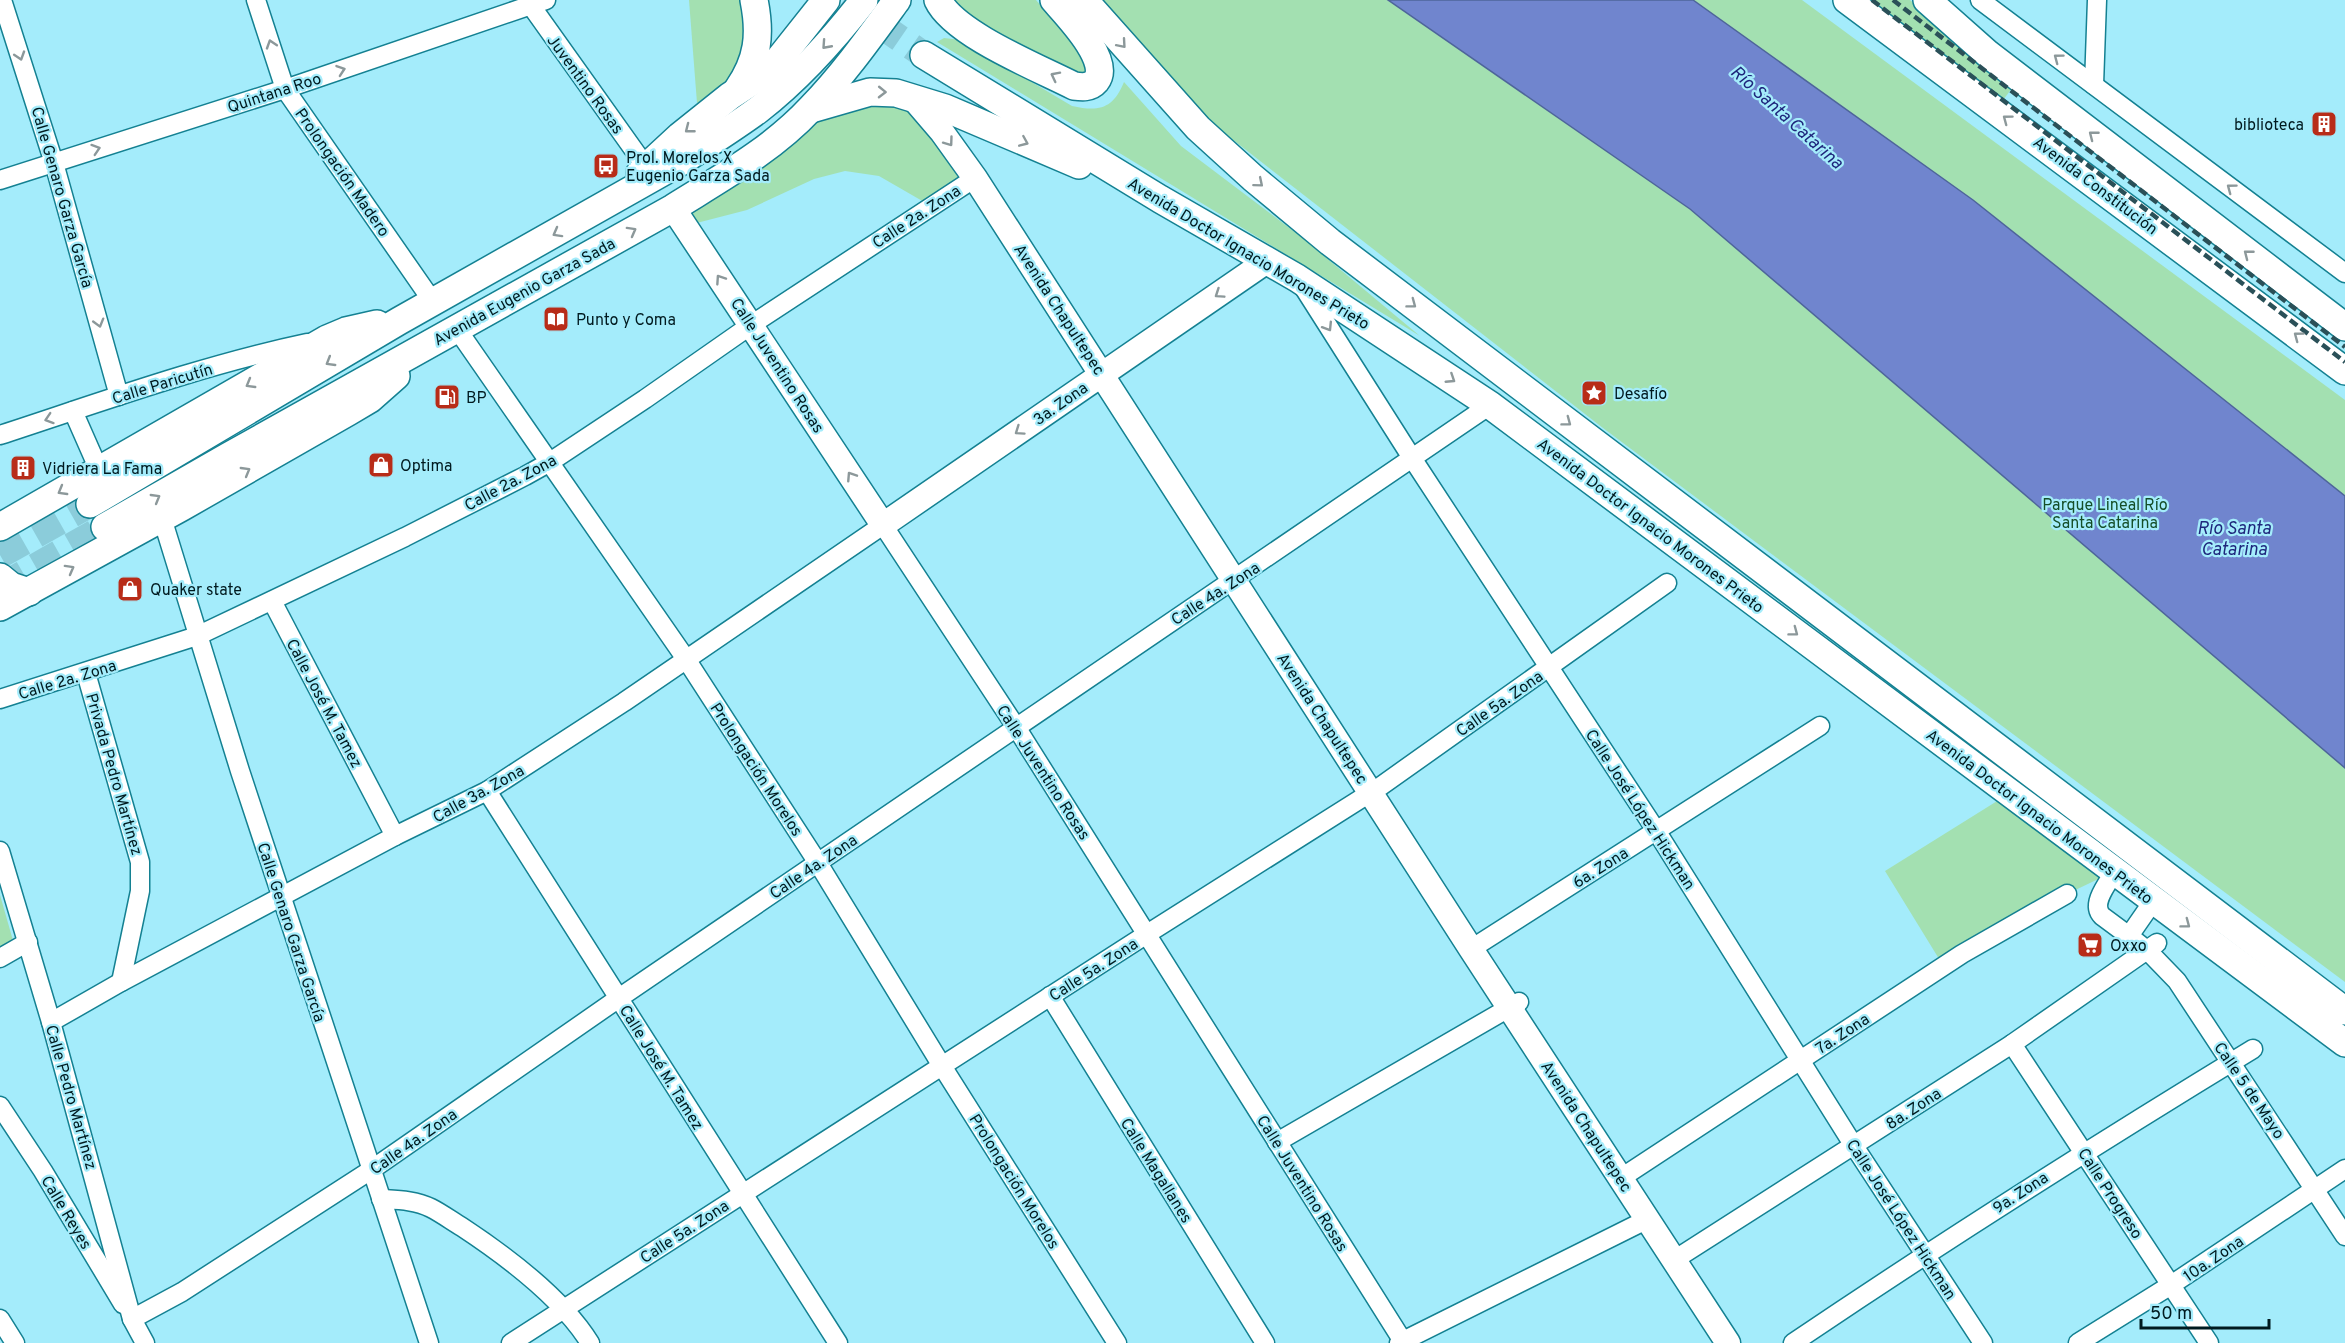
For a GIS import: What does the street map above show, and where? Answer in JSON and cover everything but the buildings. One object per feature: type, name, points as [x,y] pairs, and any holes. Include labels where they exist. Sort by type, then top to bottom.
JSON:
[{"type":"highway","points":[[735,93],[750,71],[755,55],[757,17],[754,0]]},
{"type":"highway","points":[[626,194],[634,179],[680,136],[765,73],[780,58],[826,0]]},
{"type":"highway","points":[[90,504],[399,321],[686,158],[759,109],[813,59],[864,0]]},
{"type":"highway","name":"Avenida Eugenio Garza Sada","points":[[105,527],[673,208],[764,149],[811,109],[853,59],[897,0]]},
{"type":"highway","points":[[938,0],[955,21],[985,40],[1074,86],[1092,85],[1098,78],[1100,68],[1096,55],[1054,0]]},
{"type":"highway","name":"Avenida Doctor Ignacio Morones Prieto","points":[[1084,0],[1198,128],[1253,178],[1330,242],[2345,1011]]},
{"type":"highway","name":"Avenida Constitución","points":[[1847,0],[2345,371]]},
{"type":"highway","points":[[1927,0],[1989,54],[2345,327]]},
{"type":"highway","name":"Avenida Doctor Ignacio Morones Prieto","points":[[924,55],[1160,199],[1297,278],[1490,405],[2345,1043]]},
{"type":"highway","points":[[811,109],[870,92],[884,91],[912,97],[945,108],[1160,199]]},
{"type":"highway","points":[[2146,222],[2345,333]]},
{"type":"highway","points":[[0,527],[327,339],[365,326],[399,321]]},
{"type":"highway","points":[[0,607],[162,518],[369,399],[394,378],[416,352]]},
{"type":"highway","points":[[0,577],[11,586],[29,592]]},
{"type":"main road","name":"Avenida Chapultepec","points":[[912,97],[942,132],[975,178],[1106,371],[1626,1175],[1648,1219],[1679,1257],[1728,1343]]},
{"type":"main road","name":"Calle Juventino Rosas","points":[[673,208],[883,525]]},
{"type":"main road","name":"3a. Zona","points":[[883,525],[1267,261]]},
{"type":"main road","points":[[1626,1175],[1679,1257],[1741,1343]]},
{"type":"street","name":"Calle Genaro Garza García","points":[[2,0],[54,163],[119,396]]},
{"type":"street","name":"Prolongación Madero","points":[[256,0],[285,89],[433,302]]},
{"type":"street","points":[[1980,0],[2345,273]]},
{"type":"street","points":[[2094,85],[2097,0]]},
{"type":"street","name":"Quintana Roo","points":[[0,180],[285,89],[534,2]]},
{"type":"street","name":"Juventino Rosas","points":[[534,2],[646,167]]},
{"type":"street","name":"Calle 2a. Zona","points":[[0,699],[198,636],[415,532],[550,462],[751,325],[975,178]]},
{"type":"street","name":"Calle José López Hickman","points":[[1297,278],[1548,668],[1657,832],[1854,1146],[1983,1343]]},
{"type":"street","name":"Prolongación Morelos","points":[[457,329],[686,659],[818,863],[942,1066],[1117,1343]]},
{"type":"street","name":"Calle Paricutín","points":[[0,435],[238,360],[327,339]]},
{"type":"street","name":"Calle 4a. Zona","points":[[132,1319],[182,1292],[371,1170],[619,998],[1490,405]]},
{"type":"street","points":[[73,411],[99,470]]},
{"type":"street","name":"Calle Genaro Garza García","points":[[162,518],[280,897],[429,1343]]},
{"type":"street","name":"Calle 3a. Zona","points":[[51,1022],[121,982],[395,836],[488,791],[883,525]]},
{"type":"street","name":"Calle Juventino Rosas","points":[[883,525],[1016,727],[1402,1342]]},
{"type":"street","name":"Calle 5a. Zona","points":[[511,1343],[741,1193],[1376,790],[1667,583]]},
{"type":"street","name":"Calle José M. Tamez","points":[[272,601],[395,836]]},
{"type":"street","name":"Privada Pedro Martínez","points":[[86,673],[140,862],[140,891],[121,982]]},
{"type":"street","name":"6a. Zona","points":[[1476,946],[1820,726]]},
{"type":"street","name":"Calle José M. Tamez","points":[[488,791],[838,1343]]},
{"type":"street","name":"Calle Pedro Martínez","points":[[0,851],[51,1022],[132,1319],[145,1343]]},
{"type":"street","name":"Calle 5 de Mayo","points":[[2115,871],[2097,908],[2102,916],[2129,936],[2152,947],[2316,1189],[2345,1236]]},
{"type":"street","name":"7a. Zona","points":[[1626,1175],[1962,954],[2067,894]]},
{"type":"street","points":[[2129,936],[2154,900]]},
{"type":"street","points":[[0,958],[28,942]]},
{"type":"street","name":"8a. Zona","points":[[1679,1257],[2012,1044],[2152,947]]},
{"type":"street","name":"Calle Magallanes","points":[[1050,996],[1265,1343]]},
{"type":"street","points":[[1277,1142],[1514,1005]]},
{"type":"street","name":"Calle Progreso","points":[[2012,1044],[2210,1343]]},
{"type":"street","name":"9a. Zona","points":[[1793,1343],[1924,1254],[2084,1151],[2253,1049]]},
{"type":"street","name":"Calle Reyes","points":[[0,1106],[43,1171],[132,1319]]},
{"type":"street","name":"10a. Zona","points":[[2078,1343],[2171,1285],[2345,1169]]},
{"type":"street","points":[[381,1199],[417,1203],[432,1208],[508,1260],[564,1310],[590,1343]]},
{"type":"street","points":[[1402,1342],[1648,1219]]},
{"type":"street","points":[[0,1319],[15,1343]]},
{"type":"street","points":[[131,1343],[132,1319]]},
{"type":"green space","points":[[689,0],[745,0],[752,24],[737,74],[721,89],[697,103]]},
{"type":"green space","points":[[955,0],[1036,0],[1090,64],[1089,72],[1081,77],[964,14]]},
{"type":"green space","name":"Parque Lineal Río Santa Catarina","points":[[1102,0],[1802,0],[2345,400],[2345,982],[1603,428],[1205,118],[1168,81]]},
{"type":"green space","points":[[1858,0],[1910,0],[2015,84],[1998,107]]},
{"type":"green space","points":[[944,38],[961,40],[1072,106],[1090,109],[1104,106],[1115,98],[1124,82],[1181,146],[1300,236],[1420,336],[937,42]]},
{"type":"green space","points":[[896,93],[975,178],[931,206],[879,176],[845,171],[814,179],[747,210],[685,226],[673,208],[797,121]]},
{"type":"green space","points":[[2010,793],[2115,871],[2067,894],[1944,967],[1885,871]]},
{"type":"green space","points":[[0,895],[14,944],[0,952]]},
{"type":"water","name":"Río Santa Catarina","points":[[1388,0],[1693,0],[1973,200],[2345,496],[2345,768],[1690,209]]},
{"type":"tunnel","points":[[844,0],[924,55]]},
{"type":"tunnel","points":[[0,555],[90,504]]},
{"type":"tunnel","points":[[0,587],[105,527]]},
{"type":"railway","points":[[1872,0],[2345,362]]},
{"type":"railway","points":[[1893,0],[2345,347]]},
{"type":"place","name":"biblioteca","points":[[2324,124]]},
{"type":"place","name":"Prol. Morelos X Eugenio Garza Sada","points":[[606,166]]},
{"type":"place","name":"Punto y Coma","points":[[556,319]]},
{"type":"place","name":"Desafío","points":[[1594,393]]},
{"type":"place","name":"BP","points":[[447,397]]},
{"type":"place","name":"Optima","points":[[381,465]]},
{"type":"place","name":"Vidriera La Fama","points":[[23,468]]},
{"type":"place","name":"Quaker state","points":[[130,589]]},
{"type":"place","name":"Oxxo","points":[[2090,945]]}]
